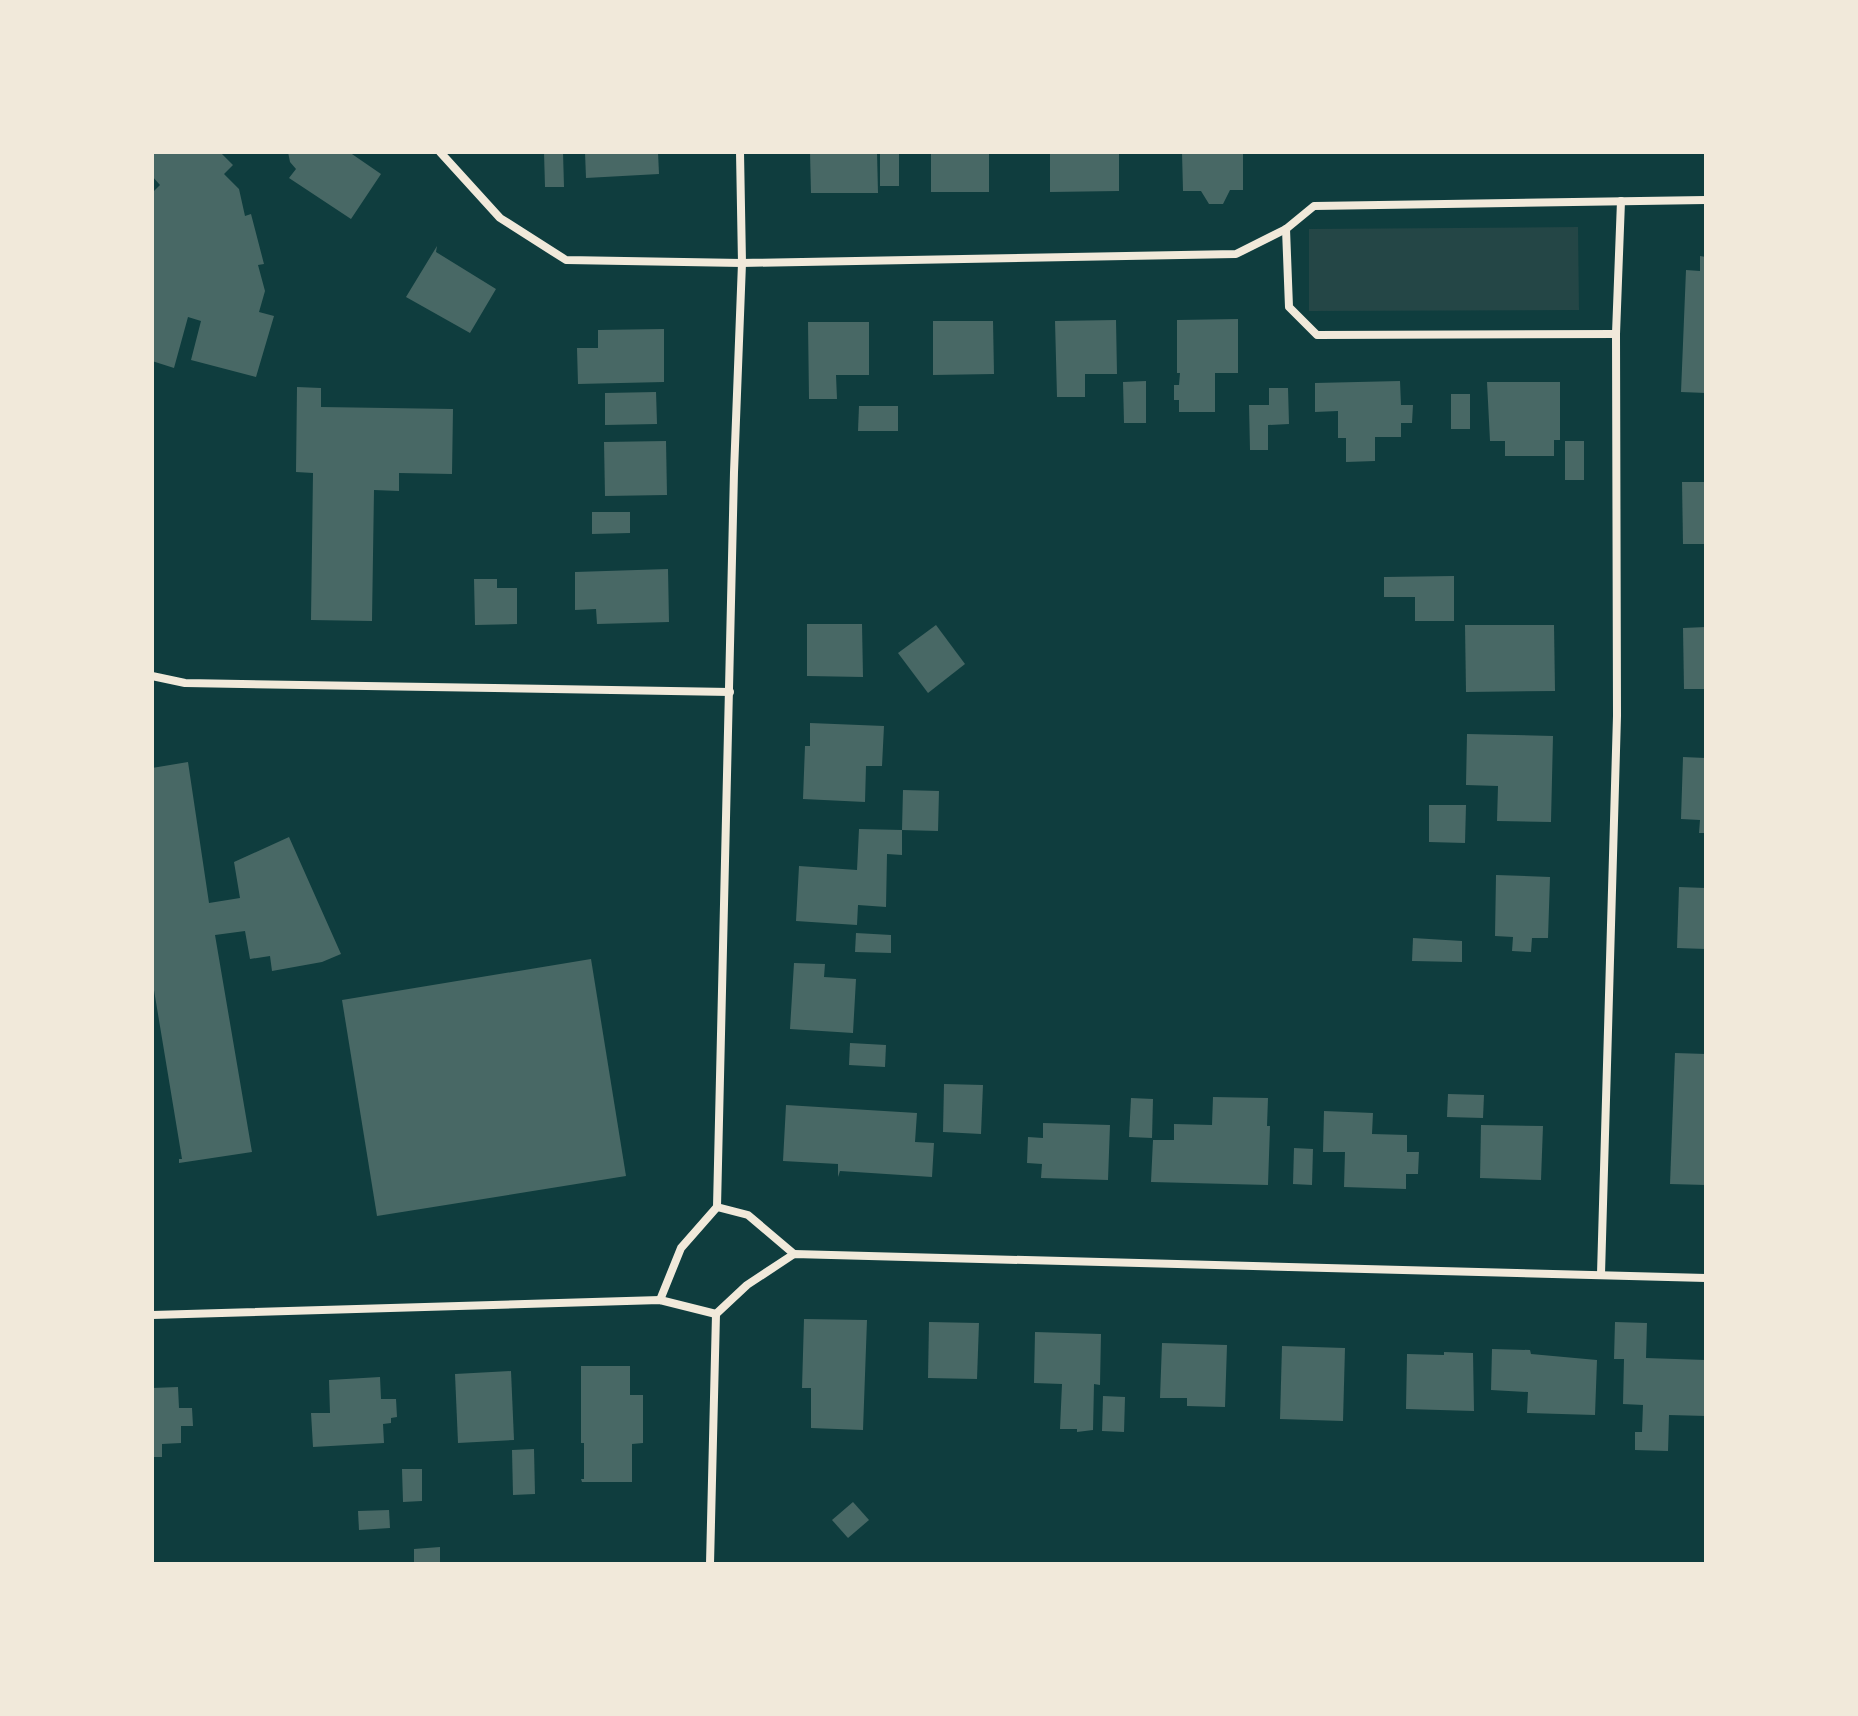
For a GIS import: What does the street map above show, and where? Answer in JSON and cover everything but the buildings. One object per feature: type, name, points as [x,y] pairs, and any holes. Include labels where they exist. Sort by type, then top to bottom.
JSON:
[{"type":"street","points":[[440,152],[500,218],[566,260],[742,263],[1236,254],[1286,229],[1314,206],[1706,200]]},
{"type":"street","points":[[660,1300],[681,1248],[717,1207],[742,263],[740,152]]},
{"type":"street","points":[[1601,1274],[1617,716],[1616,334],[1621,201]]},
{"type":"street","points":[[1286,229],[1289,307],[1317,335],[1616,334]]},
{"type":"street","points":[[152,676],[185,683],[730,692]]},
{"type":"street","points":[[717,1207],[748,1215],[794,1254]]},
{"type":"street","points":[[710,1564],[716,1314],[747,1285],[794,1254],[1706,1278]]},
{"type":"street","points":[[152,1315],[660,1300],[716,1314]]},
{"type":"shaded area","points":[[1578,227],[1579,310],[1309,311],[1309,229]]}]
